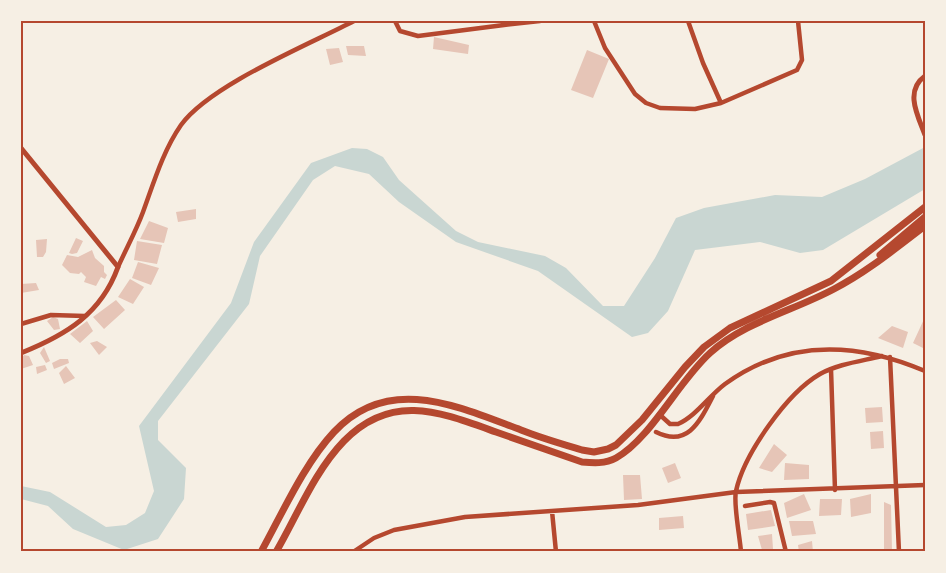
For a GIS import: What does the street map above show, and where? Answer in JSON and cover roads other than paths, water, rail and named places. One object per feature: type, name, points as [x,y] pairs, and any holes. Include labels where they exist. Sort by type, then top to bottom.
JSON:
[{"type":"main road","points":[[261,552],[301,480],[334,432],[346,420],[384,402],[407,399],[442,402],[553,441],[594,452],[616,445],[644,422],[684,367],[723,333],[831,281],[925,207]]},
{"type":"main road","points":[[868,268],[884,251],[925,217]]},
{"type":"main road","points":[[276,552],[322,469],[344,441],[360,428],[391,413],[425,410],[445,414],[557,454],[592,463],[616,458],[630,447],[689,374],[726,340],[746,328],[834,290],[868,268],[925,226]]},
{"type":"main road","points":[[301,480],[313,486]]},
{"type":"street","points":[[21,353],[69,330],[106,296],[142,215],[164,154],[182,123],[192,113],[241,78],[354,21]]},
{"type":"street","points":[[395,21],[400,31],[418,36],[503,23],[540,21]]},
{"type":"street","points":[[594,21],[605,48],[630,87],[646,103],[660,108],[684,109],[722,103],[799,68],[802,60],[798,21]]},
{"type":"street","points":[[688,21],[703,63],[722,103]]},
{"type":"street","points":[[925,76],[916,85],[912,98],[925,135]]},
{"type":"street","points":[[21,148],[118,268]]},
{"type":"street","points":[[21,324],[51,315],[86,316]]},
{"type":"street","points":[[659,413],[670,424],[678,424],[744,371],[776,357],[825,350],[857,351],[890,357],[925,371]]},
{"type":"street","points":[[741,552],[736,492],[749,458],[765,433],[803,387],[831,369],[883,356]]},
{"type":"street","points":[[890,357],[899,552]]},
{"type":"street","points":[[831,369],[834,490]]},
{"type":"street","points":[[656,432],[667,438],[685,435],[700,418],[715,393]]},
{"type":"street","points":[[353,552],[374,538],[394,530],[465,517],[552,512],[675,501],[736,492],[834,490],[925,485]]},
{"type":"street","points":[[745,506],[774,503],[786,552]]},
{"type":"street","points":[[552,512],[556,552]]}]
